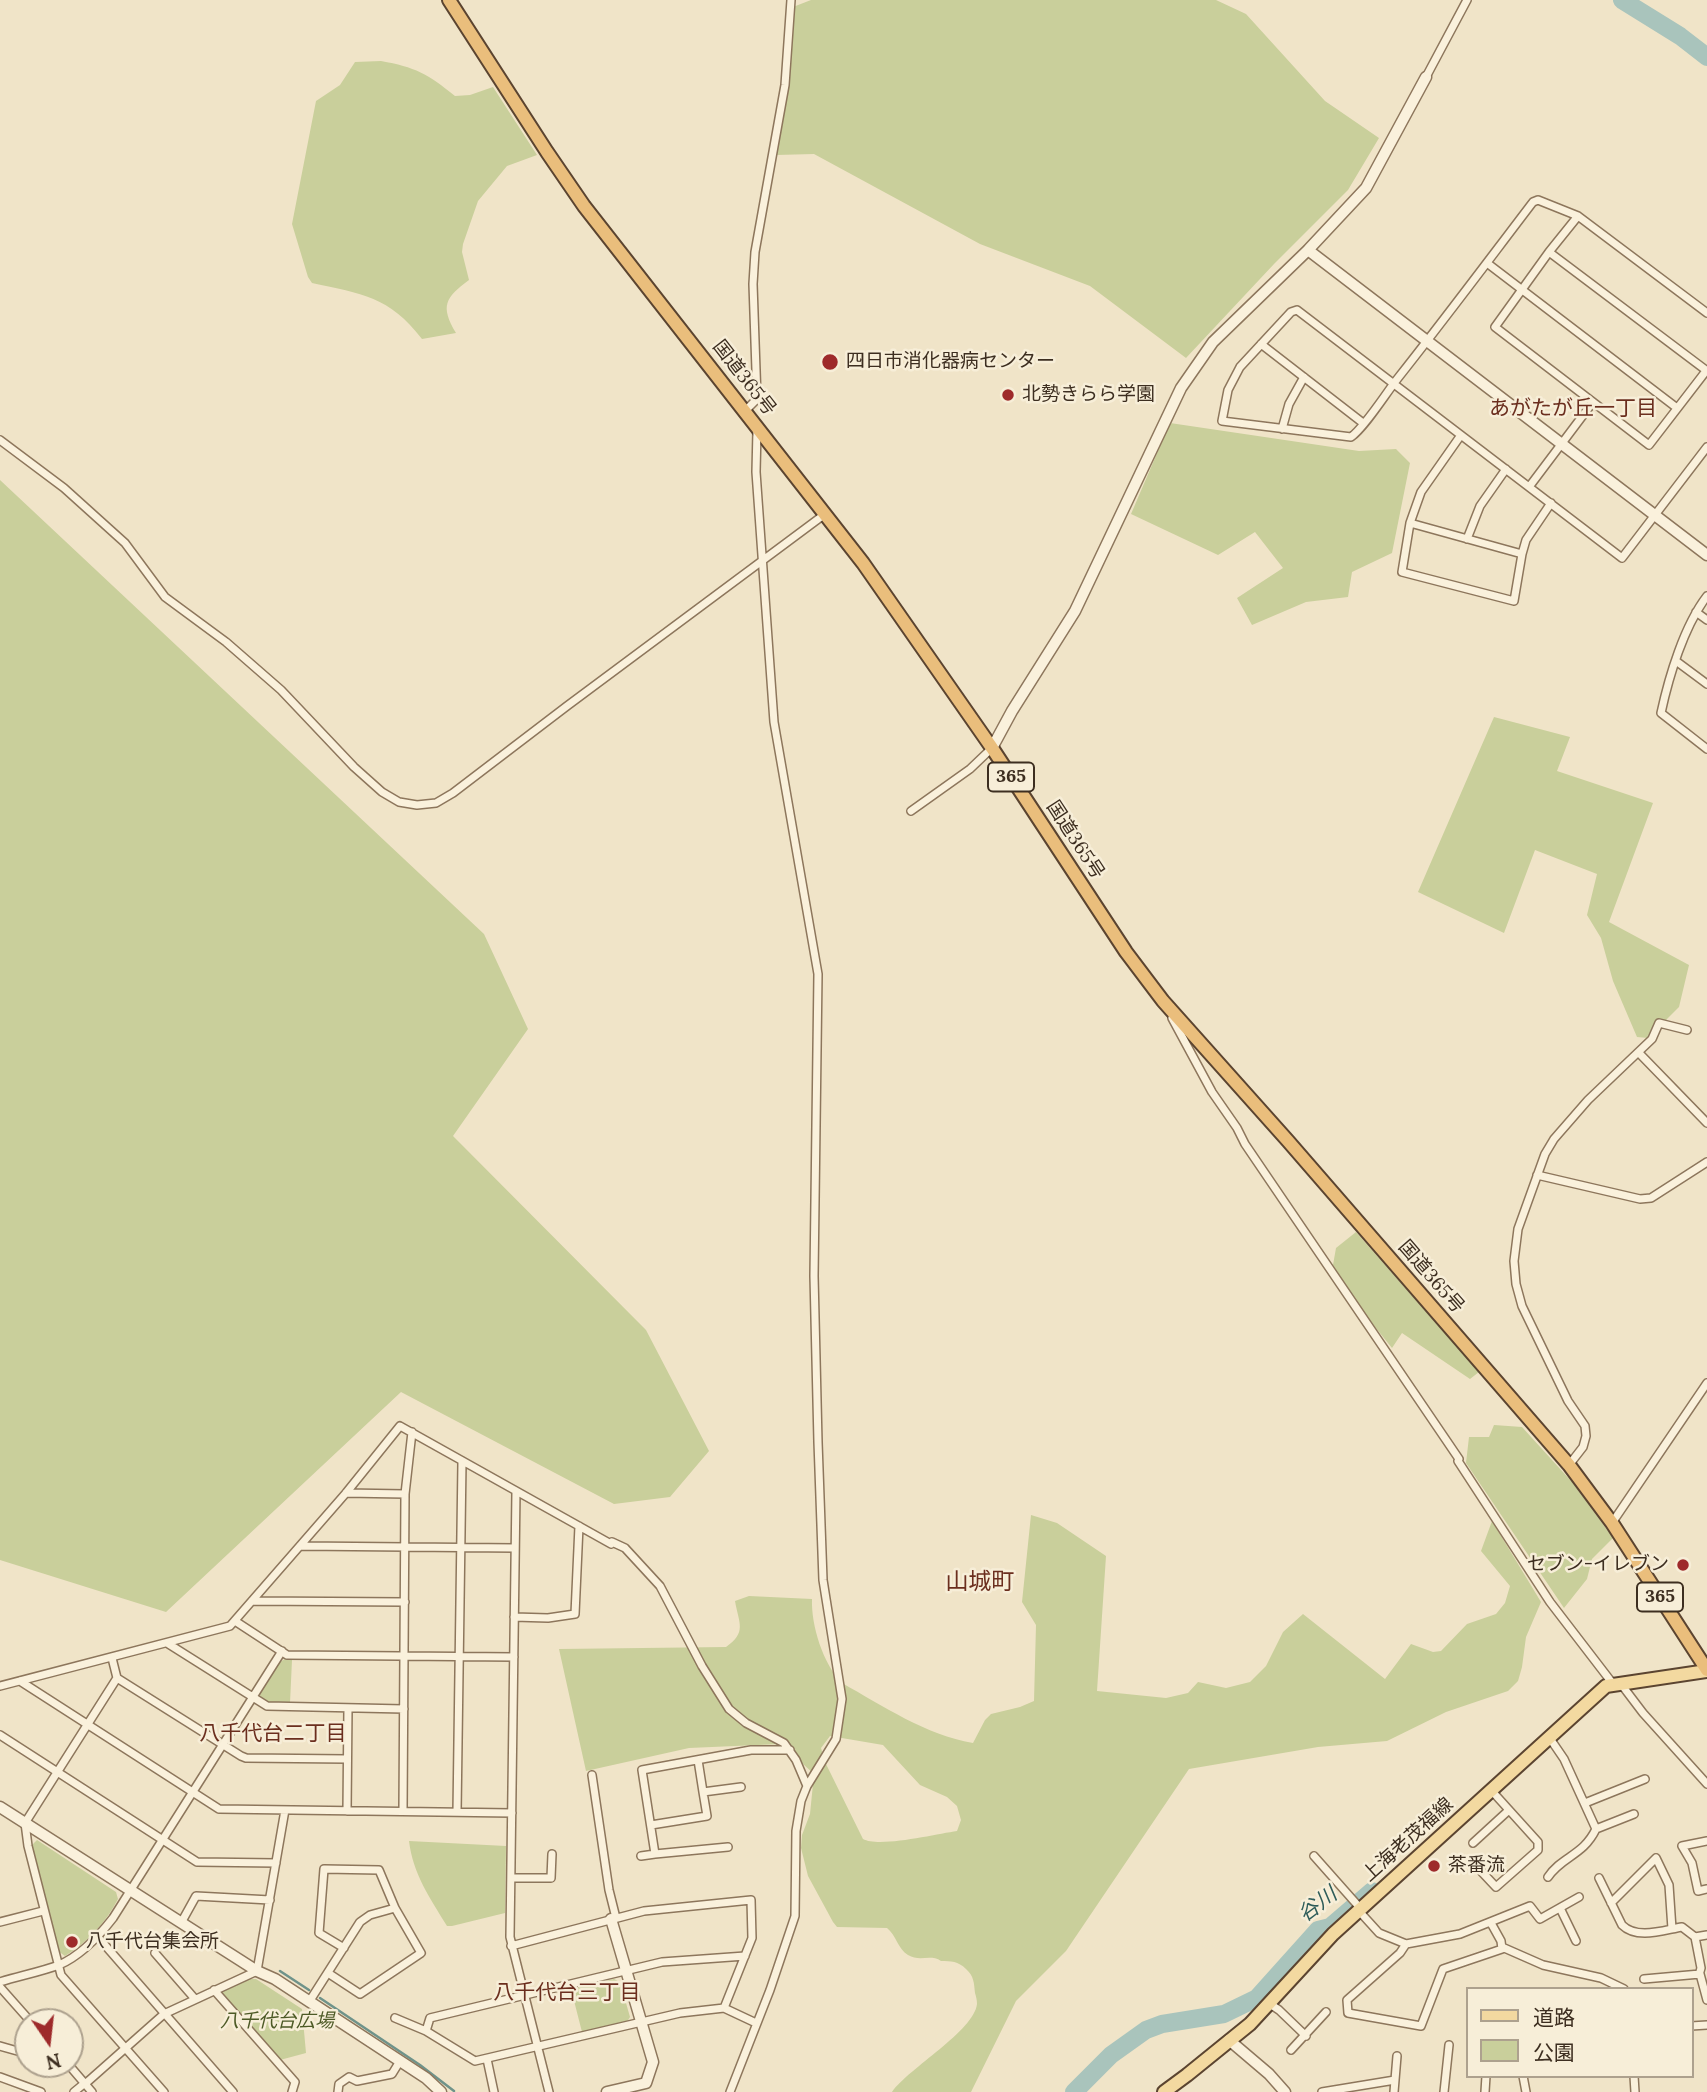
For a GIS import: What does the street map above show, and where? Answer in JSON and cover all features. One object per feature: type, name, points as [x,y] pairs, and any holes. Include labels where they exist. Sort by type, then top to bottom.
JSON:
[{"type":"highway","name":"国道365号","points":[[449,0],[584,206],[863,563],[992,748],[1126,952],[1163,1001],[1569,1465],[1612,1523],[1707,1671]]},
{"type":"main road","name":"上海老茂福線","points":[[1164,2092],[1250,2024],[1358,1907],[1606,1686],[1707,1671]]},
{"type":"street","points":[[745,411],[757,398],[752,284],[755,252],[785,85],[791,0]]},
{"type":"street","points":[[911,811],[970,769],[992,748],[1075,611],[1181,388],[1213,342],[1308,250],[1366,188],[1467,0]]},
{"type":"street","points":[[1707,313],[1578,216],[1538,200],[1533,202],[1427,341],[1394,383],[1363,423],[1351,437],[1222,421],[1225,400],[1240,367],[1291,312],[1297,310],[1394,383],[1622,558],[1707,447]]},
{"type":"street","points":[[1549,252],[1707,371],[1649,445],[1495,327],[1522,288],[1549,252],[1578,216]]},
{"type":"street","points":[[1308,250],[1707,555]]},
{"type":"street","points":[[1487,263],[1677,408]]},
{"type":"street","points":[[1261,344],[1363,423]]},
{"type":"street","points":[[1282,429],[1289,404],[1304,377]]},
{"type":"street","points":[[1529,487],[1593,402]]},
{"type":"street","points":[[730,2092],[770,1990],[795,1916],[796,1831],[801,1801],[835,1739],[842,1699],[824,1596],[818,1441],[814,1276],[818,974],[774,722],[756,472],[758,426]]},
{"type":"street","points":[[1461,435],[1421,492],[1410,523],[1402,572],[1514,601],[1522,554],[1529,534],[1551,503]]},
{"type":"street","points":[[0,440],[64,488],[125,543],[165,597],[226,642],[281,690],[354,767],[382,792],[400,802],[417,805],[436,803],[453,793],[826,514]]},
{"type":"street","points":[[1467,539],[1480,506],[1506,469]]},
{"type":"street","points":[[1410,523],[1522,554]]},
{"type":"street","points":[[1707,596],[1696,612],[1676,661],[1661,713],[1707,749]]},
{"type":"street","points":[[1696,612],[1707,620]]},
{"type":"street","points":[[1676,661],[1707,684]]},
{"type":"street","points":[[1163,1001],[1212,1092],[1245,1144],[1430,1414],[1550,1602],[1617,1684],[1707,1784]]},
{"type":"street","points":[[1569,1465],[1583,1447],[1585,1426],[1568,1401],[1522,1306],[1514,1261],[1518,1229],[1545,1154],[1554,1139],[1588,1100],[1652,1039],[1659,1023],[1687,1030]]},
{"type":"street","points":[[1639,1053],[1707,1123]]},
{"type":"street","points":[[1537,1175],[1640,1199],[1651,1198],[1707,1162]]},
{"type":"street","points":[[1612,1523],[1707,1383]]},
{"type":"street","points":[[0,1686],[230,1626],[346,1493],[400,1426],[579,1527],[611,1544],[621,1545],[666,1594],[702,1666],[729,1709],[746,1723],[784,1743],[807,1786]]},
{"type":"street","points":[[403,1811],[405,1494],[412,1432]]},
{"type":"street","points":[[457,1812],[462,1462]]},
{"type":"street","points":[[516,1491],[511,1946],[549,2092]]},
{"type":"street","points":[[346,1493],[405,1494]]},
{"type":"street","points":[[514,1617],[548,1618],[575,1614],[579,1527]]},
{"type":"street","points":[[300,1546],[515,1548]]},
{"type":"street","points":[[252,1601],[405,1602]]},
{"type":"street","points":[[235,1621],[287,1655],[514,1657]]},
{"type":"street","points":[[167,1643],[267,1706],[404,1709]]},
{"type":"street","points":[[20,2008],[0,1984],[58,1965],[78,1953],[113,1918],[282,1651]]},
{"type":"street","points":[[112,1658],[117,1678],[246,1758],[347,1759]]},
{"type":"street","points":[[117,1678],[25,1823],[27,1846],[61,1975],[163,2092]]},
{"type":"street","points":[[20,1681],[219,1809],[512,1813]]},
{"type":"street","points":[[347,1811],[348,1708]]},
{"type":"street","points":[[0,1735],[197,1862],[276,1863]]},
{"type":"street","points":[[1549,1737],[1564,1759],[1596,1829]]},
{"type":"street","points":[[654,1854],[642,1770],[751,1750],[790,1750]]},
{"type":"street","points":[[650,1825],[707,1816],[698,1760]]},
{"type":"street","points":[[592,1775],[613,1918],[653,2062],[646,2083],[607,2092]]},
{"type":"street","points":[[1585,1804],[1645,1779]]},
{"type":"street","points":[[703,1792],[741,1787]]},
{"type":"street","points":[[1480,1870],[1496,1887],[1538,1850],[1538,1842],[1491,1790]]},
{"type":"street","points":[[0,1807],[257,1971],[275,1979],[426,2078],[441,2092]]},
{"type":"street","points":[[257,1971],[285,1810]]},
{"type":"street","points":[[1473,1843],[1509,1810]]},
{"type":"street","points":[[1548,1877],[1560,1863],[1580,1852],[1596,1829],[1634,1814]]},
{"type":"street","points":[[1707,1841],[1682,1846],[1692,1863],[1698,1891],[1707,1889]]},
{"type":"street","points":[[642,1856],[728,1847]]},
{"type":"street","points":[[511,1878],[551,1878],[552,1854]]},
{"type":"street","points":[[1314,1856],[1379,1933],[1406,1944],[1460,1934],[1530,1906],[1540,1919],[1579,1897]]},
{"type":"street","points":[[1611,1902],[1656,1858],[1669,1885],[1671,1929]]},
{"type":"street","points":[[328,1973],[360,1994],[421,1953],[395,1908],[379,1870],[324,1869],[318,1933],[344,1948]]},
{"type":"street","points":[[1599,1878],[1622,1925],[1628,1930],[1642,1934],[1682,1927],[1695,1937],[1701,1968],[1699,1975],[1707,2000]]},
{"type":"street","points":[[181,1923],[196,1896],[270,1900]]},
{"type":"street","points":[[511,1946],[644,1911],[751,1900],[752,1938],[724,2008]]},
{"type":"street","points":[[309,2002],[359,1922],[395,1908]]},
{"type":"street","points":[[1560,1908],[1576,1941]]},
{"type":"street","points":[[0,1922],[43,1911]]},
{"type":"street","points":[[1491,1923],[1502,1947],[1543,1965],[1601,1978],[1620,1987]]},
{"type":"street","points":[[1695,1937],[1707,1935]]},
{"type":"street","points":[[97,1936],[232,2092]]},
{"type":"street","points":[[1406,1944],[1400,1953],[1347,2000],[1348,2014],[1421,2026],[1443,1969],[1502,1947]]},
{"type":"street","points":[[155,1953],[195,1999]]},
{"type":"street","points":[[426,2031],[430,2018],[662,1962],[745,1955]]},
{"type":"street","points":[[74,2092],[164,2014],[257,1971]]},
{"type":"street","points":[[1644,1979],[1699,1975]]},
{"type":"street","points":[[214,1990],[295,2082],[292,2092]]},
{"type":"street","points":[[1270,2004],[1306,2036]]},
{"type":"street","points":[[395,2018],[426,2031],[475,2061],[680,2013],[724,2008],[756,2023]]},
{"type":"street","points":[[1291,2050],[1326,2012]]},
{"type":"street","points":[[1229,2040],[1269,2074],[1285,2092]]},
{"type":"street","points":[[1444,2092],[1449,2045]]},
{"type":"street","points":[[1394,2092],[1397,2056]]},
{"type":"street","points":[[486,2059],[494,2092]]},
{"type":"street","points":[[338,2092],[339,2084],[349,2077],[357,2081],[392,2074],[400,2061]]},
{"type":"street","points":[[0,2077],[41,2092]]},
{"type":"street","points":[[80,2078],[92,2092]]},
{"type":"street","points":[[1322,2092],[1395,2080]]},
{"type":"green space","points":[[811,0],[1216,0],[1246,14],[1325,101],[1379,138],[1348,190],[1186,358],[1090,286],[980,244],[814,154],[776,155],[793,7]]},
{"type":"green space","points":[[381,61],[421,72],[455,96],[470,95],[493,87],[537,155],[507,166],[478,201],[462,252],[469,280],[450,298],[447,309],[456,333],[422,339],[386,305],[360,294],[312,283],[292,224],[316,101],[340,85],[355,62]]},
{"type":"green space","points":[[1170,423],[1359,451],[1396,449],[1410,463],[1392,553],[1352,572],[1348,597],[1306,602],[1252,625],[1237,598],[1283,568],[1255,532],[1218,555],[1131,514]]},
{"type":"green space","points":[[0,480],[484,934],[528,1029],[453,1136],[646,1330],[709,1451],[670,1497],[614,1504],[401,1392],[166,1612],[0,1560]]},
{"type":"green space","points":[[1494,717],[1570,737],[1557,771],[1653,803],[1609,922],[1689,965],[1679,1007],[1648,1038],[1637,1037],[1613,981],[1601,938],[1587,915],[1597,874],[1535,850],[1504,933],[1418,892]]},
{"type":"green space","points":[[1356,1232],[1479,1372],[1470,1379],[1402,1333],[1392,1348],[1358,1306],[1333,1265],[1336,1248]]},
{"type":"green space","points":[[1494,1425],[1522,1427],[1572,1482],[1613,1538],[1592,1559],[1587,1579],[1564,1608],[1466,1463],[1469,1437],[1489,1437]]},
{"type":"green space","points":[[1031,1515],[1057,1523],[1106,1556],[1097,1691],[1166,1698],[1188,1693],[1198,1682],[1226,1688],[1250,1682],[1266,1666],[1283,1632],[1303,1614],[1385,1679],[1411,1644],[1433,1652],[1441,1651],[1467,1624],[1496,1614],[1505,1603],[1510,1586],[1481,1551],[1492,1521],[1541,1602],[1526,1637],[1518,1681],[1508,1691],[1446,1712],[1387,1741],[1318,1747],[1189,1769],[1066,1951],[1016,2001],[971,2092],[892,2092],[965,2026],[973,2015],[977,2001],[969,1972],[954,1962],[908,1955],[887,1928],[837,1927],[808,1876],[801,1848],[802,1835],[810,1814],[814,1774],[781,1744],[689,1748],[586,1771],[559,1649],[726,1647],[737,1637],[740,1627],[735,1601],[749,1596],[812,1599],[820,1644],[829,1666],[842,1683],[922,1727],[973,1743],[991,1714],[1034,1701],[1036,1625],[1022,1602]],"holes":[[[830,1736],[883,1745],[920,1785],[947,1797],[957,1806],[961,1820],[957,1831],[894,1841],[863,1839],[825,1762],[821,1748]]]},
{"type":"green space","points":[[285,1659],[292,1660],[290,1703],[267,1703],[260,1699],[259,1694],[278,1663]]},
{"type":"green space","points":[[37,1840],[116,1892],[118,1899],[96,1931],[65,1956],[58,1951],[32,1845]]},
{"type":"green space","points":[[409,1841],[506,1846],[505,1913],[447,1926],[418,1875]]},
{"type":"green space","name":"八千代台広場","points":[[248,1979],[256,1979],[302,2009],[306,2053],[280,2060],[221,1993]]},
{"type":"green space","points":[[614,1979],[620,1982],[630,2017],[627,2022],[582,2032],[571,1989]]},
{"type":"waterway","points":[[1622,0],[1680,36],[1707,57]]},
{"type":"waterway","name":"谷川","points":[[1074,2092],[1111,2055],[1146,2030],[1162,2024],[1224,2014],[1257,1998],[1318,1930],[1330,1927],[1372,1891]]},
{"type":"waterway","points":[[280,1971],[309,1990]]},
{"type":"waterway","points":[[320,1998],[454,2091]]},
{"type":"place","name":"四日市消化器病センター","points":[[830,362]]},
{"type":"place","name":"北勢きらら学園","points":[[1008,395]]},
{"type":"place","name":"セブン-イレブン","points":[[1683,1565]]},
{"type":"place","name":"茶番流","points":[[1434,1866]]},
{"type":"place","name":"八千代台集会所","points":[[72,1942]]},
{"type":"district","name":"あがたが丘一丁目","points":[[1573,409]]},
{"type":"district","name":"山城町","points":[[980,1582]]},
{"type":"district","name":"八千代台二丁目","points":[[273,1734]]},
{"type":"district","name":"八千代台三丁目","points":[[567,1993]]}]
